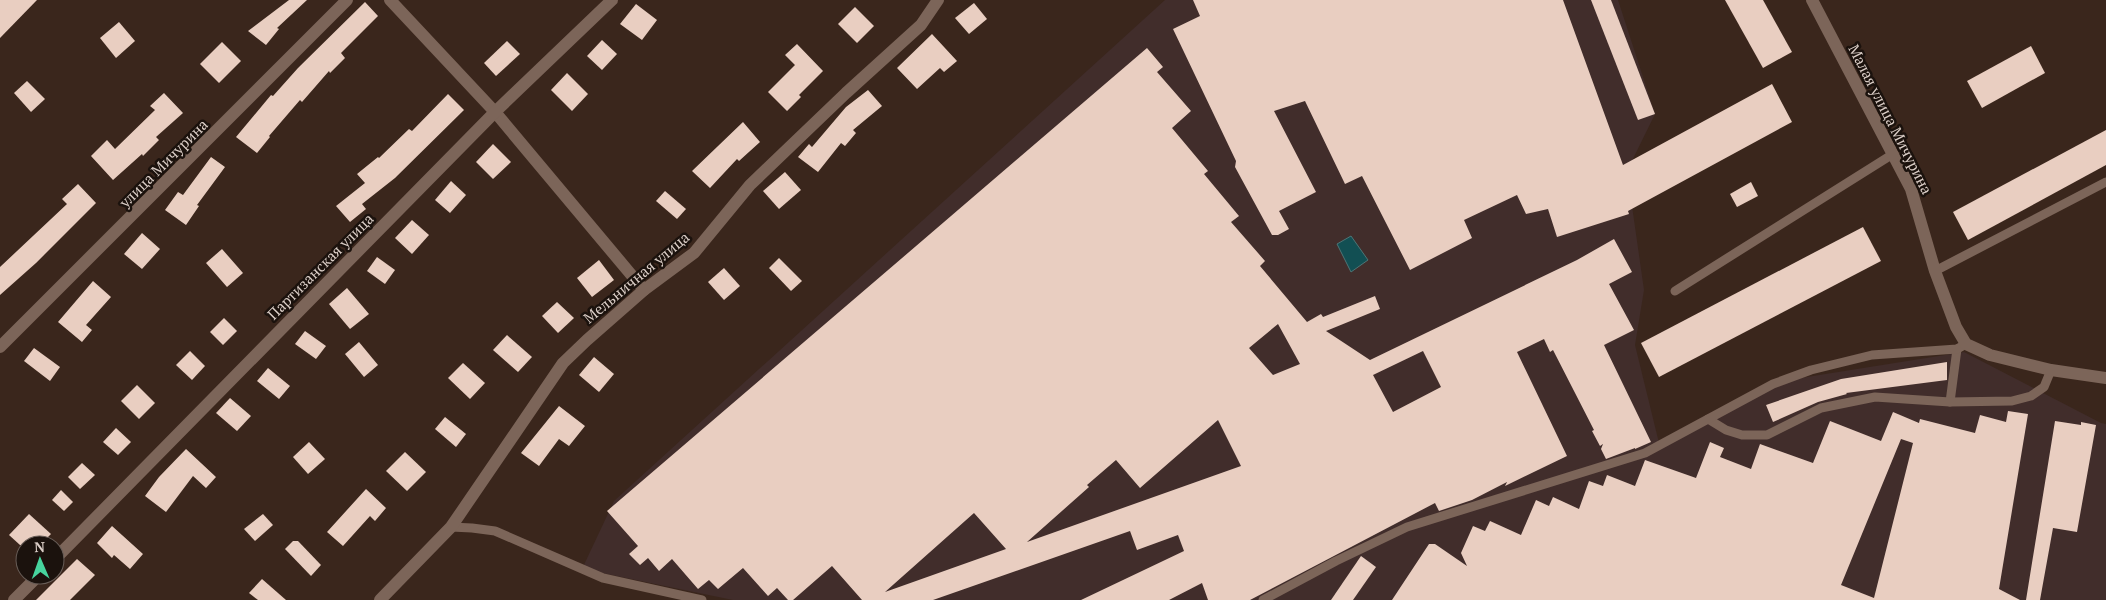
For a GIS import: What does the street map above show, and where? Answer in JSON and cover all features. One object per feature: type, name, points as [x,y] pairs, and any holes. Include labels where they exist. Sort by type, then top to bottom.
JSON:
[{"type":"street","name":"улица Мичурина","points":[[0,347],[348,0]]},
{"type":"street","points":[[390,0],[495,112],[644,290]]},
{"type":"street","name":"Партизанская улица","points":[[65,549],[495,112],[612,0]]},
{"type":"street","name":"Мельничная улица","points":[[380,600],[451,528],[563,363],[644,290],[694,253],[750,185],[846,93],[921,25],[938,0]]},
{"type":"street","name":"Малая улица Мичурина","points":[[1812,0],[1911,189],[1935,271],[1962,346]]},
{"type":"street","points":[[1962,346],[2051,370],[2106,378]]},
{"type":"street","points":[[14,600],[29,585]]},
{"type":"lane","points":[[1675,291],[1893,154]]},
{"type":"lane","points":[[1935,271],[2106,182]]},
{"type":"lane","points":[[1263,600],[1336,561],[1407,527],[1645,453],[1773,384],[1811,370],[1872,355],[1962,346],[1950,402]]},
{"type":"lane","points":[[1708,419],[1726,430],[1742,436],[1767,436],[1821,408],[1875,397],[1950,402],[2012,401],[2032,396],[2044,387],[2051,370]]},
{"type":"lane","points":[[451,528],[495,531],[603,578],[702,600]]},
{"type":"shaded area","points":[[1165,0],[1618,0],[1655,114],[1627,171],[1644,290],[1635,345],[1660,447],[1788,380],[1964,352],[2106,424],[2106,600],[733,600],[582,569],[614,501]]},
{"type":"water","points":[[1351,236],[1368,260],[1351,272],[1337,244]]},
{"type":"building","points":[[0,0],[37,0],[0,38]]},
{"type":"building","points":[[289,0],[307,0],[277,28],[279,29],[266,45],[248,31]]},
{"type":"building","points":[[1193,0],[1563,0],[1623,165],[1772,84],[1792,122],[1628,211],[1629,214],[1557,237],[1548,209],[1526,214],[1517,195],[1464,220],[1472,238],[1410,270],[1362,176],[1345,184],[1305,101],[1274,111],[1316,192],[1279,211],[1289,229],[1278,235],[1272,235],[1235,167],[1236,161],[1173,29],[1200,16]]},
{"type":"building","points":[[1591,0],[1611,0],[1655,114],[1638,120]]},
{"type":"building","points":[[1725,0],[1763,0],[1792,52],[1763,68]]},
{"type":"building","points":[[365,2],[378,16],[341,53],[345,58],[330,73],[329,71],[302,102],[300,100],[257,153],[236,137],[271,95],[273,96],[298,68]]},
{"type":"building","points":[[974,3],[987,19],[969,34],[955,18]]},
{"type":"building","points":[[636,4],[657,20],[642,40],[620,24]]},
{"type":"building","points":[[855,7],[874,26],[857,43],[838,24]]},
{"type":"building","points":[[119,22],[135,41],[116,58],[100,38]]},
{"type":"building","points":[[932,34],[957,61],[944,72],[940,68],[917,89],[897,68]]},
{"type":"building","points":[[602,40],[617,54],[602,70],[587,56]]},
{"type":"building","points":[[507,41],[520,54],[496,76],[484,63]]},
{"type":"building","points":[[222,42],[241,61],[219,83],[200,64]]},
{"type":"building","points":[[797,44],[823,71],[799,95],[801,97],[787,111],[768,92],[795,65],[785,55]]},
{"type":"building","points":[[2031,46],[2045,73],[1982,108],[1967,81]]},
{"type":"building","points":[[1147,48],[1163,67],[1157,72],[1191,111],[1172,128],[1208,171],[1204,174],[1239,216],[1231,222],[1265,261],[1260,266],[1307,322],[1321,314],[1323,317],[1375,296],[1380,309],[1326,331],[1370,360],[1577,260],[1614,239],[1632,272],[1609,284],[1634,330],[1604,345],[1651,442],[1606,459],[1601,449],[1603,444],[1600,446],[1592,431],[1594,430],[1553,350],[1550,352],[1544,339],[1517,352],[1567,456],[1505,486],[1507,482],[1472,500],[1439,511],[1435,503],[1250,600],[1208,600],[1202,583],[1169,600],[1081,600],[1184,551],[1178,535],[1137,550],[1130,531],[933,600],[862,600],[832,566],[793,600],[788,600],[777,588],[768,596],[743,568],[718,589],[709,580],[698,589],[672,559],[659,571],[648,558],[640,565],[629,554],[638,546],[607,511]],"holes":[[[1278,324],[1300,364],[1273,375],[1249,348]],[[1423,351],[1441,387],[1393,412],[1373,375]],[[1218,420],[1241,466],[1027,542],[1089,487],[1087,485],[1116,460],[1140,488]],[[974,513],[1006,549],[885,592]]]},
{"type":"building","points":[[567,73],[588,94],[572,111],[551,90]]},
{"type":"building","points":[[27,81],[45,99],[31,112],[14,93]]},
{"type":"building","points":[[868,90],[882,106],[853,130],[856,133],[845,146],[841,143],[818,172],[798,157],[809,144],[812,147],[846,107]]},
{"type":"building","points":[[164,93],[183,113],[156,137],[159,140],[143,156],[142,154],[113,180],[91,156],[107,140],[115,149],[155,110],[150,106]]},
{"type":"building","points":[[448,94],[464,110],[395,178],[362,204],[366,209],[350,222],[336,206],[365,183],[357,174],[379,158],[409,129],[412,131]]},
{"type":"building","points":[[743,122],[760,142],[739,161],[737,159],[710,188],[692,171]]},
{"type":"building","points":[[2106,130],[2106,165],[1968,240],[1953,212]]},
{"type":"building","points":[[493,144],[511,162],[493,179],[476,162]]},
{"type":"building","points":[[211,157],[225,167],[197,205],[199,206],[186,225],[165,210],[178,192],[183,195]]},
{"type":"building","points":[[785,172],[801,190],[779,209],[763,191]]},
{"type":"building","points":[[451,181],[466,195],[450,213],[435,200]]},
{"type":"building","points":[[1751,182],[1758,196],[1737,207],[1730,194]]},
{"type":"building","points":[[78,184],[96,203],[36,263],[0,295],[0,267],[67,204],[62,199]]},
{"type":"building","points":[[665,191],[686,209],[677,219],[656,201]]},
{"type":"building","points":[[412,220],[429,235],[412,254],[395,238]]},
{"type":"building","points":[[1863,227],[1881,261],[1659,377],[1641,343]]},
{"type":"building","points":[[142,233],[160,249],[142,269],[124,254]]},
{"type":"building","points":[[222,249],[243,273],[227,287],[206,263]]},
{"type":"building","points":[[377,257],[395,270],[385,284],[367,271]]},
{"type":"building","points":[[779,258],[802,281],[791,291],[769,268]]},
{"type":"building","points":[[599,260],[614,280],[592,297],[577,278]]},
{"type":"building","points":[[724,268],[740,286],[724,300],[708,282]]},
{"type":"building","points":[[93,281],[111,297],[86,325],[92,330],[82,342],[58,322]]},
{"type":"building","points":[[347,288],[369,314],[350,329],[329,304]]},
{"type":"building","points":[[557,302],[574,318],[558,333],[542,316]]},
{"type":"building","points":[[224,318],[237,331],[223,345],[210,332]]},
{"type":"building","points":[[305,331],[326,346],[316,359],[295,344]]},
{"type":"building","points":[[507,335],[532,357],[518,372],[493,350]]},
{"type":"building","points":[[359,342],[378,365],[364,377],[345,354]]},
{"type":"building","points":[[34,348],[60,367],[50,381],[24,361]]},
{"type":"building","points":[[190,351],[205,366],[192,380],[176,365]]},
{"type":"building","points":[[594,357],[614,374],[599,392],[579,375]]},
{"type":"building","points":[[1947,362],[1947,380],[1846,393],[1818,402],[1773,422],[1766,405],[1841,379]]},
{"type":"building","points":[[463,363],[485,383],[470,399],[448,378]]},
{"type":"building","points":[[268,368],[290,386],[279,399],[257,381]]},
{"type":"building","points":[[137,385],[155,403],[139,419],[121,401]]},
{"type":"building","points":[[230,398],[251,416],[237,431],[216,413]]},
{"type":"building","points":[[559,406],[585,426],[569,446],[559,439],[539,466],[521,453]]},
{"type":"building","points":[[2008,411],[2028,414],[1999,589],[2020,600],[1392,600],[1429,544],[1435,544],[1467,566],[1461,553],[1473,526],[1485,531],[1490,521],[1521,535],[1536,500],[1549,506],[1553,497],[1579,509],[1589,481],[1603,486],[1607,475],[1635,486],[1645,460],[1696,478],[1710,442],[1724,448],[1720,457],[1751,469],[1760,444],[1813,463],[1830,421],[1881,441],[1893,412],[1919,423],[1920,419],[1975,433],[1980,415],[2006,422]],"holes":[[[1901,439],[1913,443],[1874,598],[1841,585]]]},
{"type":"building","points":[[445,417],[466,434],[456,447],[435,429]]},
{"type":"building","points":[[2055,421],[2081,425],[2081,422],[2096,425],[2077,532],[2053,528],[2040,600],[2026,600]]},
{"type":"building","points":[[116,428],[131,442],[118,455],[103,442]]},
{"type":"building","points":[[309,442],[325,459],[308,474],[293,457]]},
{"type":"building","points":[[186,449],[216,477],[206,488],[193,476],[166,512],[145,496],[159,477]]},
{"type":"building","points":[[405,452],[426,472],[407,491],[386,471]]},
{"type":"building","points":[[82,463],[95,475],[80,489],[68,477]]},
{"type":"building","points":[[366,489],[386,508],[375,521],[370,516],[343,546],[327,532]]},
{"type":"building","points":[[61,490],[73,502],[64,511],[52,500]]},
{"type":"building","points":[[29,514],[51,534],[15,535],[15,540],[9,535]]},
{"type":"building","points":[[263,514],[273,525],[255,541],[244,529]]},
{"type":"building","points":[[112,526],[143,554],[130,569],[114,555],[112,558],[97,543]]},
{"type":"building","points":[[293,541],[298,541],[321,565],[311,576],[285,549]]},
{"type":"building","points":[[1361,556],[1376,567],[1353,600],[1331,600]]},
{"type":"building","points":[[77,559],[95,575],[70,600],[36,600],[51,585],[65,585],[65,571]]},
{"type":"building","points":[[262,579],[286,600],[258,600],[249,593]]}]
